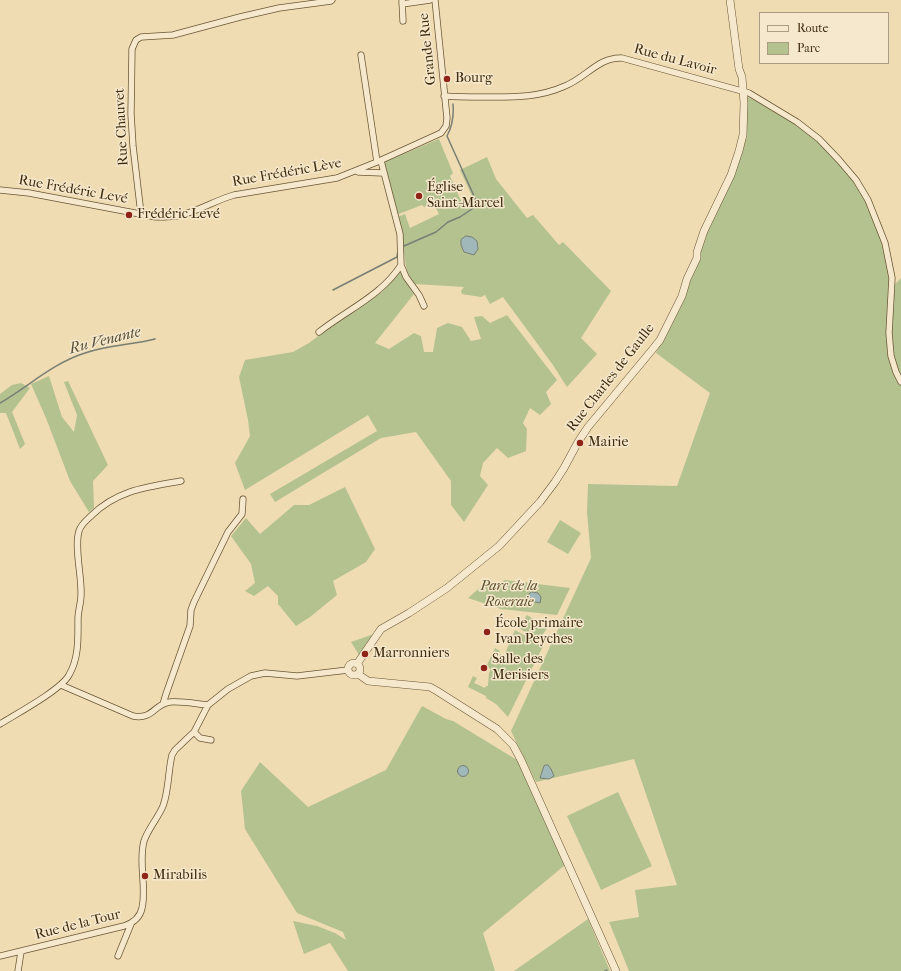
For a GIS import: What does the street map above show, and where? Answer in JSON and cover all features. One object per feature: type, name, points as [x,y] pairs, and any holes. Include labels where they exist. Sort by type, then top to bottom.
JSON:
[{"type":"street","name":"Rue Chauvet","points":[[141,214],[131,114],[132,49],[136,40],[141,38],[173,35],[279,8],[332,0]]},
{"type":"street","points":[[403,21],[402,2],[430,0]]},
{"type":"street","name":"Grande Rue","points":[[435,0],[444,96]]},
{"type":"street","name":"Rue Charles de Gaulle","points":[[357,664],[381,629],[447,588],[499,546],[546,493],[564,468],[588,427],[660,340],[682,296],[704,231],[731,175],[743,135],[744,117],[742,90],[738,75],[739,69],[730,0]]},
{"type":"street","points":[[361,55],[379,162],[400,234],[401,265],[406,277],[419,295],[424,306]]},
{"type":"street","name":"Rue du Lavoir","points":[[444,96],[506,97],[538,95],[566,86],[577,80],[597,64],[614,58],[631,60],[701,81],[742,90],[796,122],[819,139],[839,160],[856,180],[868,200],[885,243],[892,278],[889,333],[892,356],[896,372],[901,382]]},
{"type":"street","name":"Rue Frédéric Lève","points":[[141,214],[156,217],[180,216],[234,194],[326,181],[356,172],[442,133],[446,126],[447,118],[444,96]]},
{"type":"street","points":[[356,172],[383,173]]},
{"type":"street","name":"Rue Frédéric Levé","points":[[0,190],[29,193],[141,214]]},
{"type":"street","points":[[319,332],[377,292],[388,283],[401,265]]},
{"type":"street","points":[[0,724],[60,685],[69,676],[77,654],[78,617],[82,597],[77,540],[79,530],[84,522],[115,497],[146,487],[181,481]]},
{"type":"street","points":[[163,704],[190,626],[191,610],[194,602],[228,532],[242,514],[243,498]]},
{"type":"street","points":[[358,674],[360,669],[357,664],[350,664],[348,670],[350,673],[353,675],[358,674],[368,681],[430,687],[497,729],[507,738],[521,760],[616,971]]},
{"type":"street","name":"Rue de la Tour","points":[[0,956],[22,952],[131,924],[140,915],[142,908],[142,855],[144,841],[163,806],[172,755],[175,750],[194,732],[208,705],[228,689],[257,674],[265,673],[297,676],[348,670]]},
{"type":"street","points":[[60,685],[141,718],[163,704],[170,702],[208,705]]},
{"type":"street","points":[[194,732],[200,738],[211,740]]},
{"type":"street","points":[[118,956],[131,924]]},
{"type":"street","points":[[18,971],[22,952]]},
{"type":"green space","points":[[747,97],[797,118],[836,153],[859,179],[882,225],[891,256],[895,284],[901,278],[901,971],[629,971],[609,922],[639,917],[635,890],[677,885],[634,759],[536,782],[511,731],[591,558],[587,512],[588,484],[677,486],[710,393],[656,353],[679,308],[708,225],[732,177],[747,137]]},
{"type":"green space","points":[[439,139],[453,173],[450,176],[462,203],[473,198],[460,170],[487,157],[496,179],[527,218],[533,215],[559,245],[563,242],[611,291],[581,338],[597,354],[567,387],[553,365],[503,297],[490,304],[485,295],[481,297],[462,294],[461,291],[464,287],[415,284],[411,279],[406,266],[402,242],[395,218],[405,214],[410,228],[439,214],[433,203],[424,207],[422,205],[396,215],[384,162]]},
{"type":"green space","points":[[401,270],[405,281],[414,294],[375,343],[389,349],[414,333],[421,336],[424,352],[433,352],[437,328],[448,323],[462,327],[471,341],[481,339],[474,317],[482,316],[490,323],[507,315],[557,380],[546,392],[551,404],[540,415],[530,408],[523,423],[527,429],[526,451],[508,458],[497,448],[483,463],[480,476],[488,485],[464,522],[451,505],[451,481],[416,432],[381,438],[275,502],[270,494],[377,431],[368,415],[245,490],[235,463],[250,436],[239,377],[245,360],[293,352],[309,343],[382,292]]},
{"type":"green space","points":[[49,376],[62,417],[74,432],[77,415],[64,382],[68,381],[108,465],[93,481],[94,508],[89,512],[70,481],[46,418],[31,384]]},
{"type":"green space","points":[[21,383],[30,388],[12,412],[25,444],[20,449],[6,413],[0,413],[0,394],[12,385]]},
{"type":"green space","points":[[345,487],[375,549],[366,562],[333,581],[337,595],[310,617],[296,626],[278,604],[278,596],[268,586],[254,596],[245,591],[255,583],[251,564],[231,536],[246,518],[260,534],[294,505],[309,505]]},
{"type":"green space","points":[[560,520],[581,533],[568,554],[547,542]]},
{"type":"green space","name":"Parc de la Roseraie","points":[[505,580],[570,588],[557,615],[501,609],[468,598],[485,583],[499,583]]},
{"type":"green space","points":[[527,615],[547,628],[539,641],[519,628]]},
{"type":"green space","points":[[515,630],[543,646],[508,717],[496,704],[486,698],[486,696],[468,687],[473,676],[477,678],[474,683],[485,688],[488,686],[489,673],[491,669],[486,667],[495,648],[500,651],[499,654],[504,656]]},
{"type":"green space","points":[[374,634],[359,655],[351,642]]},
{"type":"green space","points":[[422,706],[446,719],[453,721],[517,760],[565,865],[483,933],[495,971],[348,971],[330,943],[304,954],[293,921],[317,926],[335,933],[346,940],[343,932],[297,913],[245,829],[241,791],[260,762],[308,807],[386,770]]},
{"type":"green space","points":[[618,792],[652,866],[601,890],[567,816]]},
{"type":"green space","points":[[588,919],[610,971],[514,971]]},
{"type":"water","points":[[466,236],[472,237],[477,241],[478,249],[474,255],[464,252],[461,245],[461,240]]},
{"type":"water","points":[[532,592],[538,593],[541,597],[540,603],[531,601],[527,596]]},
{"type":"water","points":[[548,765],[554,776],[549,779],[540,778],[544,766]]},
{"type":"water","points":[[461,766],[465,766],[467,767],[467,775],[461,776],[458,773],[458,769]]},
{"type":"waterway","points":[[404,246],[436,232],[448,222],[460,217],[478,205],[447,136],[453,120],[453,104]]},
{"type":"waterway","points":[[333,290],[397,257],[398,250]]},
{"type":"waterway","name":"Ru Venante","points":[[0,403],[51,369],[73,357],[102,348],[155,339]]},
{"type":"place","name":"Bourg","points":[[447,79]]},
{"type":"place","name":"Église Saint-Marcel","points":[[419,196]]},
{"type":"place","name":"Frédéric Levé","points":[[129,215]]},
{"type":"place","name":"Mairie","points":[[580,443]]},
{"type":"place","name":"École primaire Ivan Peyches","points":[[487,632]]},
{"type":"place","name":"Marronniers","points":[[365,654]]},
{"type":"place","name":"Salle des Merisiers","points":[[484,668]]},
{"type":"place","name":"Mirabilis","points":[[145,876]]}]
